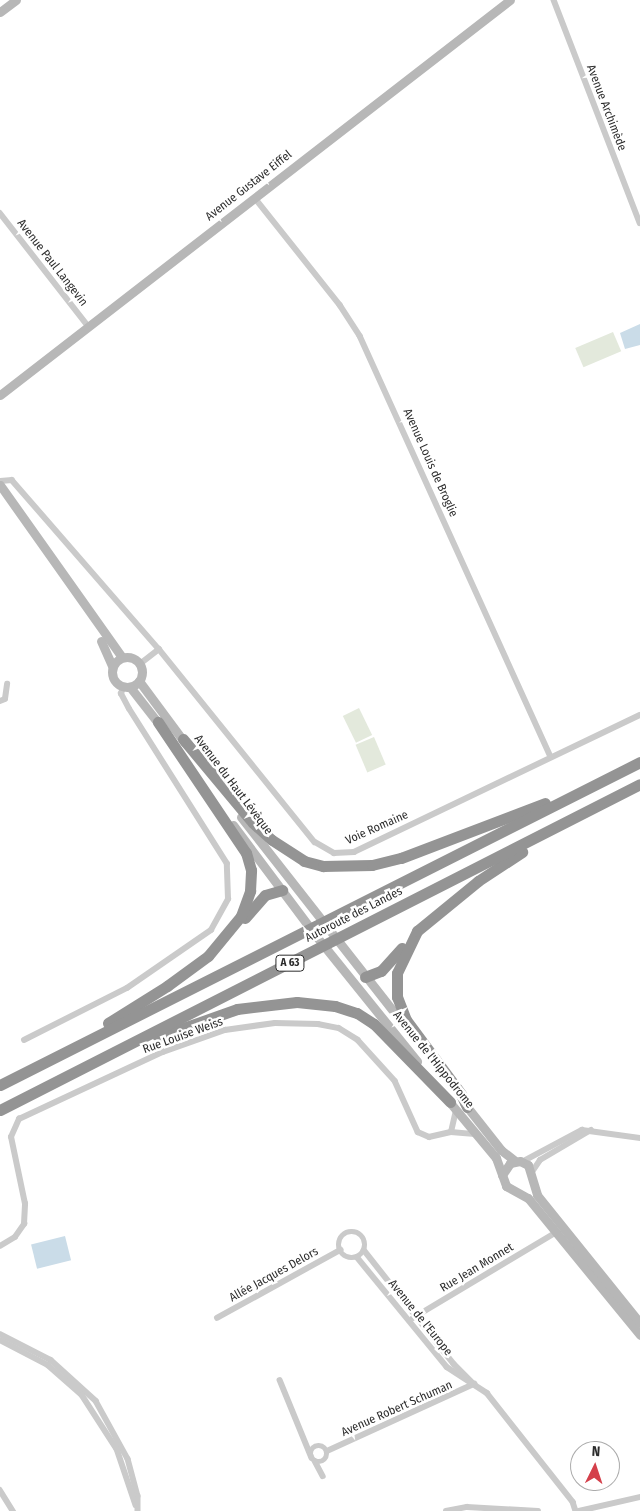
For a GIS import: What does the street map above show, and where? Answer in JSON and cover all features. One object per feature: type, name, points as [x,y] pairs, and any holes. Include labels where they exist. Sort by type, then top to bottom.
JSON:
[{"type":"highway","points":[[158,722],[238,840],[251,870],[248,902],[241,916],[212,952]]},
{"type":"highway","points":[[183,739],[253,823],[272,840],[304,861],[332,867],[372,865],[400,858],[612,776]]},
{"type":"highway","name":"Autoroute des Landes","points":[[0,1085],[640,762]]},
{"type":"highway","name":"Autoroute des Landes","points":[[0,1110],[640,784]]},
{"type":"highway","points":[[363,975],[381,971],[417,931],[478,881],[579,816]]},
{"type":"highway","points":[[0,1079],[106,1024],[175,980],[212,952],[265,895],[283,893]]},
{"type":"highway","points":[[0,1110],[130,1050],[219,1013],[297,1002],[335,1006],[358,1013],[385,1034],[457,1106],[461,1094],[406,1020],[397,997],[397,973],[417,931]]},
{"type":"main road","points":[[0,12],[16,0]]},
{"type":"main road","name":"Avenue Gustave Eiffel","points":[[1,394],[510,0]]},
{"type":"main road","points":[[0,485],[122,657]]},
{"type":"main road","points":[[0,495],[107,648],[112,666],[112,676],[126,687],[139,681],[142,672],[140,664],[132,658],[122,657],[112,666]]},
{"type":"main road","name":"Avenue du Haut Lévèque","points":[[139,681],[183,739],[301,906]]},
{"type":"main road","name":"Avenue du Haut Lévèque","points":[[126,687],[158,722],[283,893]]},
{"type":"main road","points":[[283,893],[294,893],[301,906],[345,961],[352,974],[363,975]]},
{"type":"main road","points":[[301,906],[345,961]]},
{"type":"main road","name":"Avenue de l'Hippodrome","points":[[345,961],[457,1106],[501,1150],[519,1162]]},
{"type":"main road","name":"Avenue de l'Hippodrome","points":[[363,975],[498,1161],[502,1175]]},
{"type":"main road","points":[[640,1323],[537,1195],[532,1176],[519,1162],[506,1166],[502,1175],[506,1186],[528,1198],[640,1334]]},
{"type":"main road","points":[[517,1192],[526,1189],[532,1176]]},
{"type":"street","name":"Avenue Archimède","points":[[554,0],[640,223]]},
{"type":"street","name":"Avenue Louis de Broglie","points":[[255,198],[340,304],[360,336],[550,758]]},
{"type":"street","name":"Avenue Paul Langevin","points":[[0,212],[89,327]]},
{"type":"street","name":"Voie Romaine","points":[[0,481],[12,480],[159,648],[315,842],[334,853],[354,852],[640,715]]},
{"type":"street","points":[[140,664],[159,648]]},
{"type":"street","points":[[0,702],[5,699],[7,684]]},
{"type":"street","points":[[24,1040],[127,988],[203,935],[218,921],[228,898],[227,864],[122,697],[126,687]]},
{"type":"street","name":"Rue Louise Weiss","points":[[0,1246],[15,1236],[24,1224],[25,1204],[11,1137],[19,1119],[155,1056],[225,1030],[275,1023],[318,1024],[339,1028],[358,1040],[395,1081],[418,1132],[430,1137],[451,1132],[478,1135]]},
{"type":"street","points":[[451,1132],[456,1122],[457,1106]]},
{"type":"street","points":[[532,1176],[540,1160],[591,1130]]},
{"type":"street","points":[[519,1162],[576,1132],[591,1130],[640,1138]]},
{"type":"street","points":[[350,1232],[363,1238],[364,1250],[357,1257],[345,1256],[340,1250],[341,1238],[350,1232]]},
{"type":"street","name":"Rue Jean Monnet","points":[[410,1321],[415,1316],[555,1233]]},
{"type":"street","name":"Allée Jacques Delors","points":[[216,1318],[340,1250]]},
{"type":"street","name":"Avenue de l'Europe","points":[[364,1250],[415,1316],[474,1384],[487,1393],[573,1502],[577,1511]]},
{"type":"street","name":"Avenue de l'Europe","points":[[357,1257],[447,1367],[464,1381],[474,1384]]},
{"type":"street","points":[[0,1334],[51,1360],[96,1401],[128,1459],[138,1496],[138,1510]]},
{"type":"street","points":[[0,1340],[48,1365],[90,1404],[118,1449],[138,1510]]},
{"type":"street","points":[[280,1380],[313,1460],[323,1476]]},
{"type":"street","name":"Avenue Robert Schuman","points":[[327,1451],[474,1384]]},
{"type":"street","points":[[316,1447],[327,1451],[325,1460],[313,1460],[316,1447]]},
{"type":"street","points":[[0,1490],[13,1511]]},
{"type":"street","points":[[577,1511],[640,1497]]},
{"type":"street","points":[[446,1511],[467,1507],[538,1511]]},
{"type":"shaded area","points":[[613,332],[621,351],[583,367],[575,348]]},
{"type":"shaded area","points":[[359,708],[372,735],[356,743],[343,716]]},
{"type":"shaded area","points":[[374,737],[386,765],[367,772],[356,745]]},
{"type":"water","points":[[640,324],[640,345],[625,349],[620,333]]},
{"type":"water","points":[[65,1236],[71,1260],[37,1269],[31,1244]]}]
